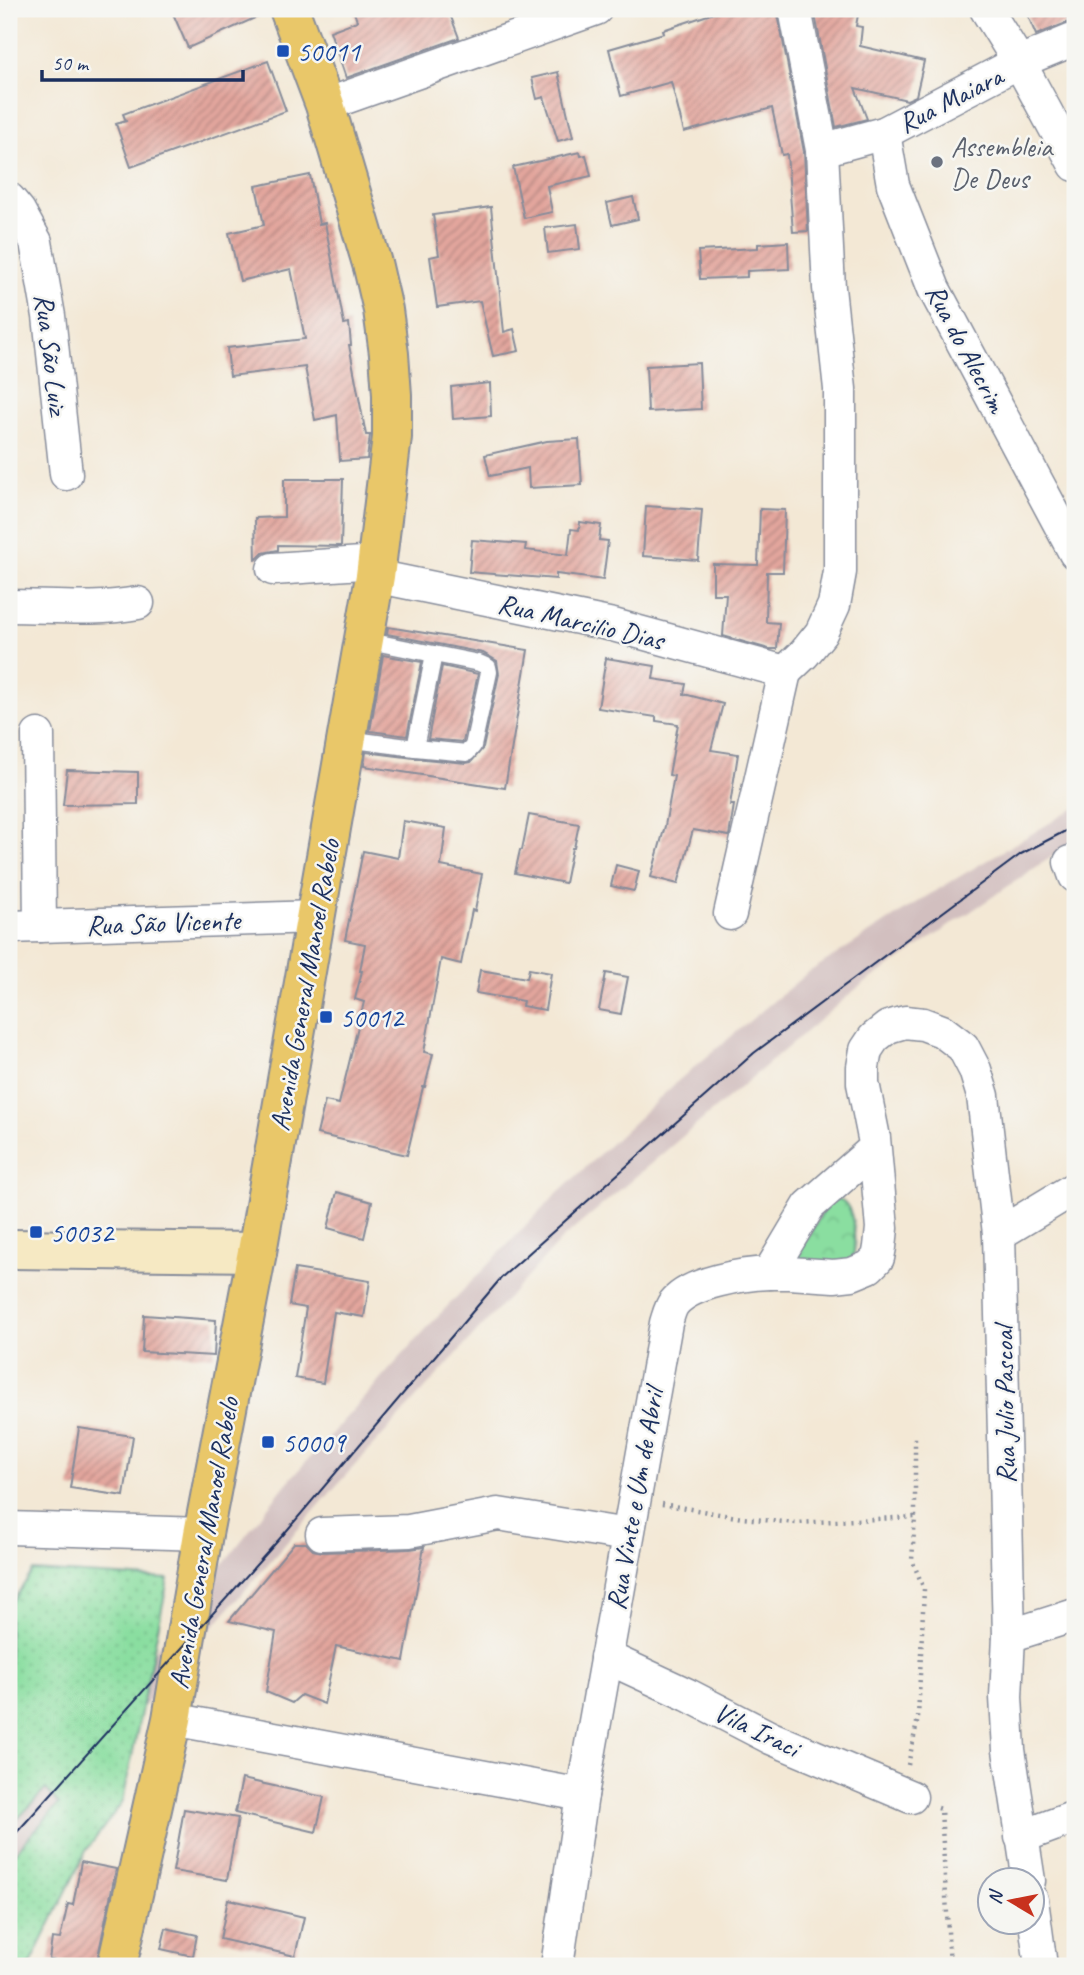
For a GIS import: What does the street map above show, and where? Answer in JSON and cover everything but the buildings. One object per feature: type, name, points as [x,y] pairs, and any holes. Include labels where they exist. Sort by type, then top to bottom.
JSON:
[{"type":"main road","name":"Avenida General Manoel Rabelo","points":[[117,1966],[172,1719],[203,1534],[257,1252],[376,569],[392,437],[389,354],[373,267],[325,105],[289,9]]},
{"type":"street","points":[[325,105],[596,9]]},
{"type":"street","points":[[730,914],[785,672],[821,633],[834,605],[840,572],[840,389],[829,288],[822,149],[795,9]]},
{"type":"street","points":[[986,9],[1019,62],[1075,165]]},
{"type":"street","name":"Rua Maiara","points":[[822,149],[884,133],[1019,62],[1075,39]]},
{"type":"street","name":"Rua do Alecrim","points":[[884,133],[893,185],[934,289],[1075,553]]},
{"type":"street","name":"Rua São Luiz","points":[[9,199],[19,211],[22,245],[49,316],[66,474]]},
{"type":"street","name":"Rua Marcilio Dias","points":[[273,569],[376,569],[613,625],[785,672]]},
{"type":"street","points":[[9,606],[84,608],[138,603]]},
{"type":"street","points":[[38,735],[40,926]]},
{"type":"street","name":"Rua São Vicente","points":[[9,927],[316,917]]},
{"type":"street","name":"Rua Julio Pascoal","points":[[866,1051],[874,1038],[888,1027],[905,1022],[923,1024],[943,1031],[963,1047],[975,1070],[983,1096],[999,1234],[1009,1636],[1006,1697],[1009,1750],[1027,1867]]},
{"type":"street","name":"Rua Vinte e Um de Abril","points":[[557,1966],[582,1796],[666,1323],[674,1303],[703,1286],[749,1274],[852,1274],[869,1267],[878,1258],[882,1228],[874,1149],[863,1083],[866,1051]]},
{"type":"street","points":[[769,1273],[809,1206],[874,1149]]},
{"type":"street","points":[[999,1234],[1075,1188]]},
{"type":"street","points":[[9,1249],[257,1252]]},
{"type":"street","points":[[322,1534],[409,1531],[498,1514],[627,1535]]},
{"type":"street","points":[[9,1528],[203,1534]]},
{"type":"street","points":[[1009,1636],[1075,1615]]},
{"type":"street","name":"Vila Iraci","points":[[606,1657],[771,1738],[906,1795]]},
{"type":"street","points":[[172,1719],[582,1796]]},
{"type":"street","points":[[1021,1836],[1075,1817]]},
{"type":"street","points":[[1037,1937],[1041,1966]]},
{"type":"lane","points":[[347,739],[459,753],[470,751],[489,672],[488,667],[479,663],[364,640]]},
{"type":"lane","points":[[415,748],[434,654]]},
{"type":"path","points":[[915,1437],[912,1560],[924,1589],[918,1718],[906,1795],[941,1809],[950,1966]]},
{"type":"path","points":[[633,1499],[742,1518],[796,1522],[915,1517]]},
{"type":"shaded area","points":[[1075,808],[1075,841],[856,989],[561,1240],[336,1486],[113,1741],[9,1966],[9,1828],[46,1789],[286,1484],[437,1317],[556,1195],[679,1080],[806,974],[927,896]]},
{"type":"green space","points":[[832,1197],[843,1201],[851,1214],[854,1253],[851,1268],[789,1267]]},
{"type":"green space","points":[[33,1571],[168,1579],[123,1801],[86,1851],[30,1966],[9,1966],[9,1859],[59,1804],[46,1789],[9,1828],[9,1606]]},
{"type":"tram line","points":[[9,1841],[283,1535],[502,1277],[754,1053],[1021,854],[1075,826]]},
{"type":"place","name":"50011","points":[[283,51]]},
{"type":"place","name":"Assembleia De Deus","points":[[937,162]]},
{"type":"place","name":"50012","points":[[326,1017]]},
{"type":"place","name":"50032","points":[[36,1232]]},
{"type":"place","name":"50009","points":[[268,1442]]}]
